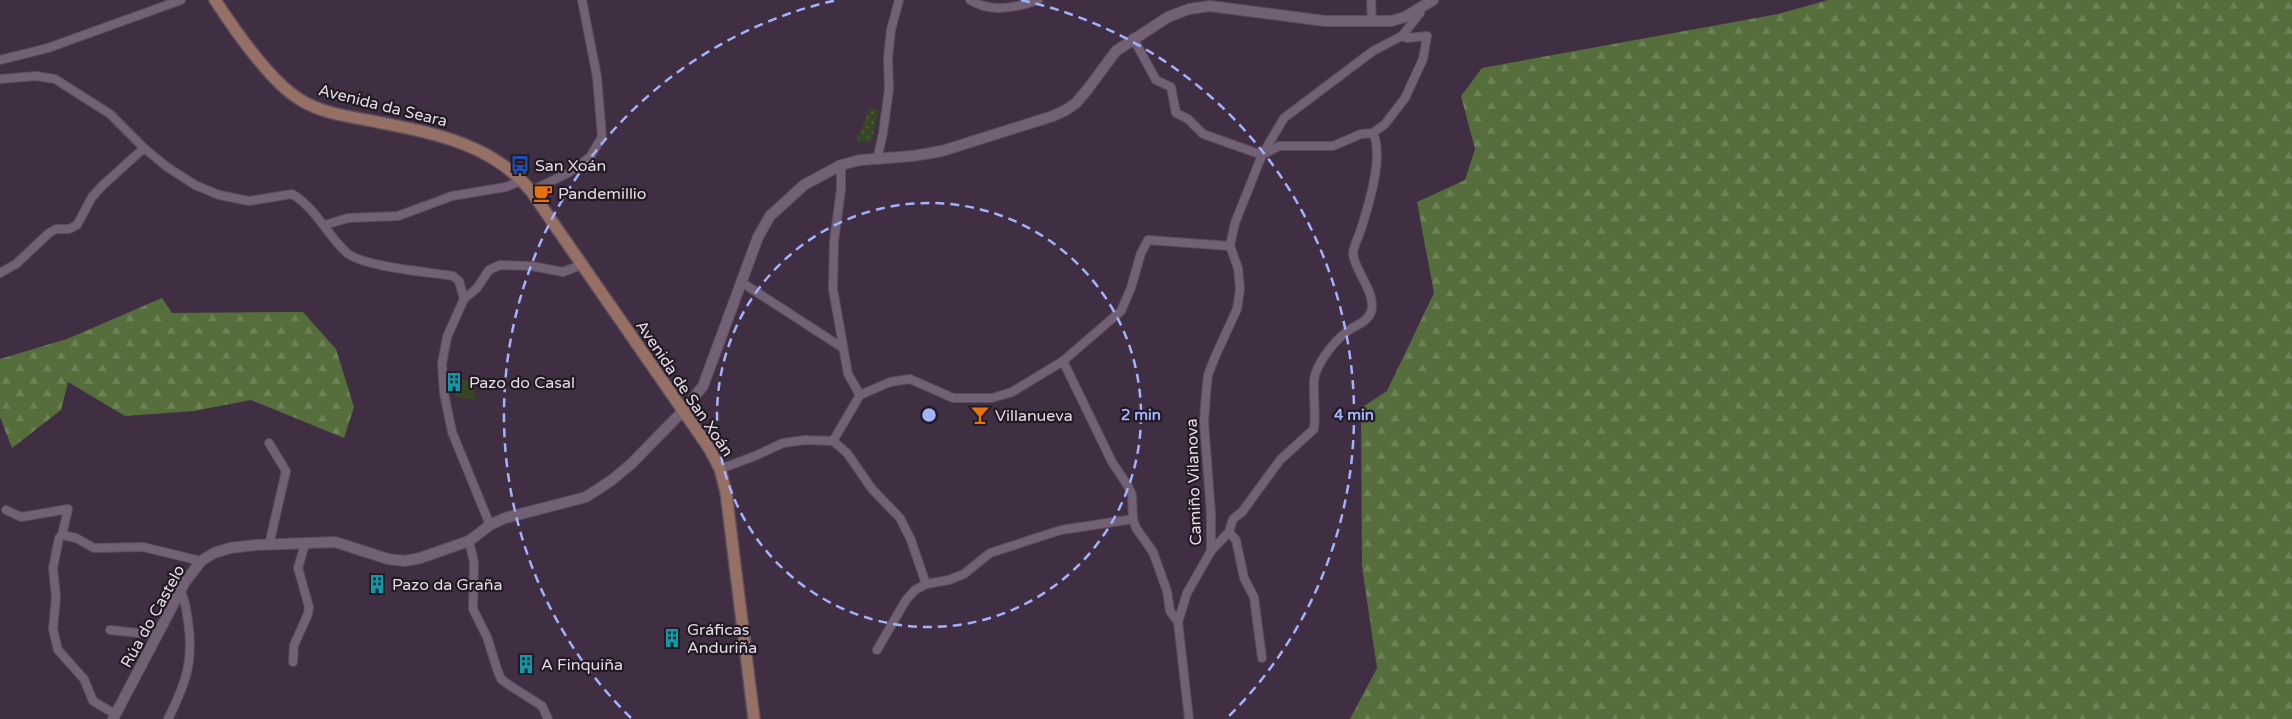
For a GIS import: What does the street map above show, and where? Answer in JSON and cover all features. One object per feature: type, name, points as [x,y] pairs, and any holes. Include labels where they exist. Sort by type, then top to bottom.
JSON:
[{"type":"main road","name":"Avenida da Seara","points":[[217,3],[279,82],[300,100],[321,110],[414,129],[469,144],[500,162],[522,180],[531,191]]},
{"type":"main road","name":"Avenida de San Xoán","points":[[531,191],[683,411],[720,470],[726,492],[754,719]]},
{"type":"street","points":[[0,60],[48,48],[181,0]]},
{"type":"street","points":[[531,191],[568,173],[590,156],[602,137],[597,77],[582,0]]},
{"type":"street","points":[[877,160],[889,89],[888,58],[891,30],[900,0]]},
{"type":"street","points":[[970,0],[984,8],[1018,8],[1038,0]]},
{"type":"street","points":[[1371,0],[1372,22]]},
{"type":"street","name":"Rúa do Castelo","points":[[114,717],[180,591],[201,561],[230,548],[335,542],[388,559],[404,561],[420,558],[469,541],[490,525],[522,513],[586,497],[631,464],[683,411],[703,386],[758,237],[770,216],[804,185],[841,165],[860,160],[877,160],[942,151],[1053,116],[1076,103],[1116,50],[1133,38],[1182,12],[1210,6],[1325,22],[1372,22],[1391,21],[1405,17],[1432,0]]},
{"type":"street","points":[[833,440],[860,395],[890,382],[910,379],[953,398],[992,398],[1012,392],[1063,361],[1121,311],[1131,288],[1141,252],[1148,240],[1230,246],[1235,223],[1262,155],[1284,118],[1373,51],[1402,36],[1420,13],[1421,8]]},
{"type":"street","points":[[1133,38],[1156,80],[1171,86],[1176,113],[1188,119],[1203,134],[1262,155],[1279,146],[1333,146],[1361,134],[1373,132],[1396,113],[1423,59],[1427,36],[1407,38],[1402,36]]},
{"type":"street","points":[[1,80],[36,76],[54,80],[110,114],[144,148],[195,185],[219,195],[249,201],[292,194],[324,225],[348,254],[366,261],[453,276],[459,282],[464,299]]},
{"type":"street","points":[[1211,551],[1229,532],[1234,519],[1242,512],[1280,460],[1314,430],[1314,379],[1317,369],[1344,333],[1365,320],[1371,311],[1371,301],[1353,253],[1369,205],[1377,142],[1373,132]]},
{"type":"street","points":[[0,273],[16,264],[49,233],[56,229],[69,229],[77,225],[92,197],[144,148]]},
{"type":"street","points":[[841,165],[841,189],[834,240],[833,289],[848,374],[860,395]]},
{"type":"street","points":[[324,225],[348,218],[398,216],[452,196],[506,187],[522,180]]},
{"type":"street","name":"Camiño Vilanova","points":[[1191,718],[1178,622],[1187,593],[1211,551],[1211,514],[1204,422],[1205,403],[1208,375],[1238,309],[1239,275],[1230,246]]},
{"type":"street","points":[[490,525],[452,432],[444,393],[442,364],[447,337],[464,299],[477,288],[489,270],[500,265],[532,266],[563,272],[581,265]]},
{"type":"street","points":[[741,282],[843,348]]},
{"type":"street","points":[[1063,361],[1112,462],[1132,495],[1133,519],[1138,533],[1153,552],[1167,591],[1170,611],[1178,622]]},
{"type":"street","points":[[720,470],[783,443],[806,440],[833,440],[847,454],[872,489],[900,518],[911,540],[926,584]]},
{"type":"street","points":[[269,443],[286,471],[269,545]]},
{"type":"street","points":[[6,510],[21,518],[68,510],[62,535],[54,556],[53,568],[56,597],[53,629],[58,650],[84,679],[93,701],[114,717]]},
{"type":"street","points":[[877,650],[906,600],[915,590],[926,584],[949,580],[964,574],[990,554],[1061,530],[1133,519]]},
{"type":"street","points":[[1229,532],[1236,540],[1244,578],[1254,597],[1262,658]]},
{"type":"street","points":[[62,535],[76,538],[94,548],[143,547],[201,561]]},
{"type":"street","points":[[469,541],[474,562],[473,609],[487,637],[501,679],[542,706],[548,719]]},
{"type":"street","points":[[293,662],[294,645],[308,614],[309,607],[298,568],[305,544]]},
{"type":"street","points":[[168,719],[191,658],[185,598],[180,591]]},
{"type":"street","points":[[110,630],[157,635]]},
{"type":"green space","points":[[1828,0],[2292,0],[2292,719],[1350,719],[1377,668],[1362,567],[1361,408],[1387,391],[1434,293],[1417,202],[1465,180],[1475,149],[1461,96],[1482,68],[1778,14]]},
{"type":"green space","points":[[870,108],[878,111],[872,141],[856,142]]},
{"type":"green space","points":[[162,298],[172,313],[303,312],[336,349],[354,407],[344,438],[251,400],[194,411],[125,416],[68,382],[61,410],[12,448],[0,417],[0,359],[67,339]]},
{"type":"green space","points":[[461,380],[472,380],[476,400],[456,397],[454,384],[461,384]]},
{"type":"place","name":"San Xoán","points":[[520,165]]},
{"type":"place","name":"Pandemillio","points":[[543,193]]},
{"type":"place","name":"Pazo do Casal","points":[[454,382]]},
{"type":"place","name":"Villanueva","points":[[980,415]]},
{"type":"place","name":"Pazo da Graña","points":[[377,584]]},
{"type":"place","name":"Gráficas Anduriña","points":[[672,638]]},
{"type":"place","name":"A Finquiña","points":[[526,664]]}]
